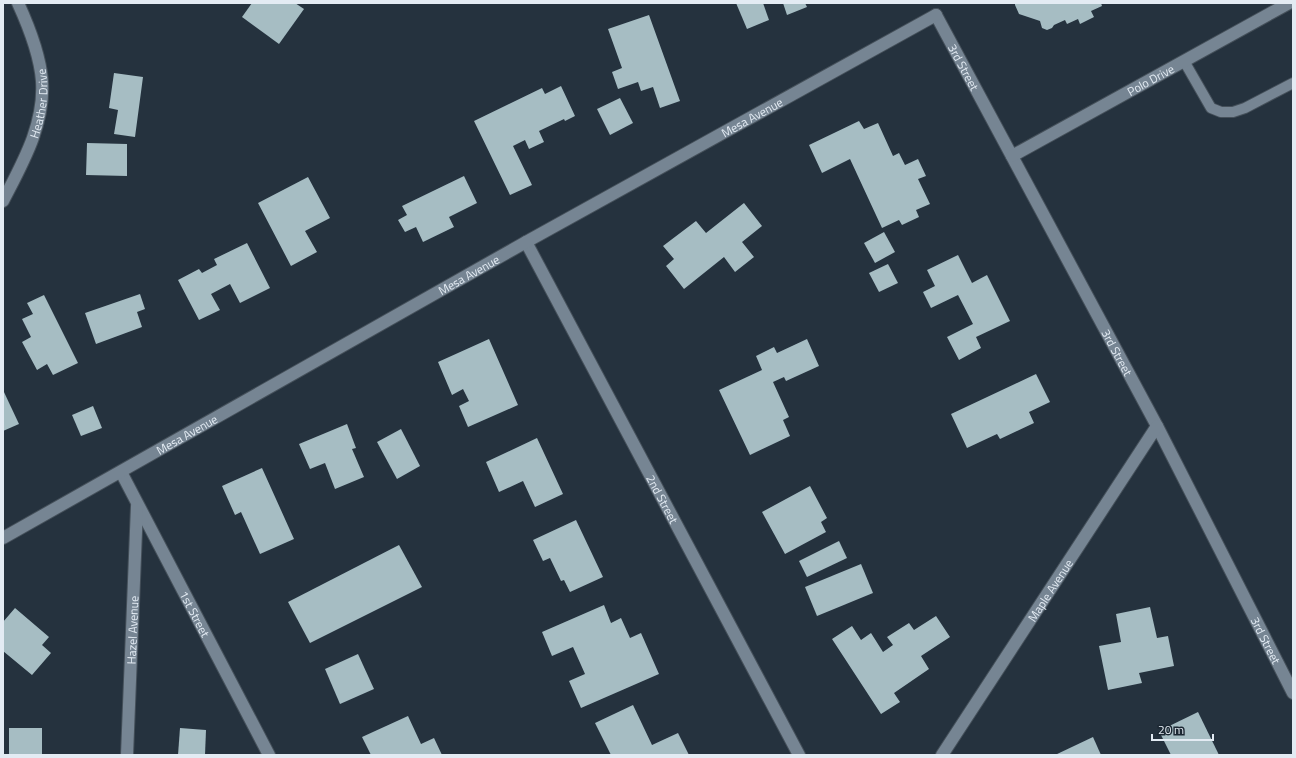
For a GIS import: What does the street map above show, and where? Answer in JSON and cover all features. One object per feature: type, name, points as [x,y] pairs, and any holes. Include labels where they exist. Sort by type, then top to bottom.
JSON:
[{"type":"street","name":"Heather Drive","points":[[3,201],[21,167],[35,133],[41,108],[42,81],[38,58],[18,3]]},
{"type":"street","name":"Polo Drive","points":[[1012,156],[1290,3]]},
{"type":"street","name":"3rd Street","points":[[936,14],[1157,426],[1293,693]]},
{"type":"street","name":"Mesa Avenue","points":[[3,538],[526,242],[936,14]]},
{"type":"street","name":"2nd Street","points":[[526,242],[799,755]]},
{"type":"street","name":"Maple Avenue","points":[[942,755],[1157,426]]},
{"type":"street","name":"1st Street","points":[[121,472],[269,755]]},
{"type":"street","name":"Hazel Avenue","points":[[127,755],[137,505]]},
{"type":"lane","points":[[1184,61],[1211,108],[1221,112],[1233,112],[1245,108],[1293,83]]},
{"type":"building","points":[[252,3],[295,3],[304,9],[279,44],[242,17]]},
{"type":"building","points":[[736,3],[763,3],[769,20],[747,29]]},
{"type":"building","points":[[783,3],[805,3],[807,7],[787,15]]},
{"type":"building","points":[[1015,3],[1101,3],[1102,6],[1091,11],[1094,17],[1080,24],[1078,19],[1067,24],[1065,20],[1047,30],[1042,28],[1040,21],[1019,14]]},
{"type":"building","points":[[649,15],[680,101],[660,108],[653,87],[641,91],[638,82],[618,89],[612,72],[622,68],[608,29]]},
{"type":"building","points":[[114,73],[143,77],[135,137],[114,134],[118,110],[109,108]]},
{"type":"building","points":[[561,86],[575,116],[565,121],[564,119],[539,131],[544,142],[529,149],[525,140],[513,146],[532,185],[510,195],[474,121],[542,88],[545,94]]},
{"type":"building","points":[[620,98],[633,123],[610,135],[597,109]]},
{"type":"building","points":[[859,121],[864,129],[878,123],[893,156],[899,153],[905,165],[918,159],[926,176],[918,179],[930,204],[916,210],[919,217],[902,225],[899,220],[882,228],[850,159],[822,173],[809,145]]},
{"type":"building","points":[[87,143],[127,144],[127,176],[86,175]]},
{"type":"building","points":[[464,176],[477,203],[449,217],[454,227],[423,242],[416,227],[405,232],[398,220],[407,215],[402,206]]},
{"type":"building","points":[[308,177],[330,218],[305,231],[317,252],[291,266],[258,203]]},
{"type":"building","points":[[744,203],[762,226],[742,242],[754,257],[735,272],[724,257],[684,289],[666,266],[674,259],[663,246],[696,221],[706,233]]},
{"type":"building","points":[[884,232],[895,252],[875,263],[864,243]]},
{"type":"building","points":[[247,243],[270,288],[240,303],[230,284],[211,294],[220,310],[199,320],[178,280],[199,269],[202,273],[217,265],[214,259]]},
{"type":"building","points":[[958,255],[972,283],[987,275],[1010,321],[976,337],[981,348],[959,360],[947,337],[973,324],[958,295],[931,308],[923,292],[935,286],[927,270]]},
{"type":"building","points":[[888,264],[898,283],[879,292],[869,273]]},
{"type":"building","points":[[140,294],[145,309],[137,312],[142,327],[96,344],[85,313]]},
{"type":"building","points":[[44,295],[78,363],[53,375],[47,364],[37,370],[22,342],[31,337],[22,319],[33,314],[27,303]]},
{"type":"building","points":[[489,339],[518,405],[468,427],[459,406],[469,401],[463,389],[452,395],[438,362]]},
{"type":"building","points":[[807,339],[819,366],[786,381],[784,377],[773,382],[789,417],[783,420],[790,436],[750,455],[719,390],[762,370],[756,356],[774,347],[777,353]]},
{"type":"building","points":[[1036,374],[1050,402],[1029,412],[1034,423],[1000,439],[997,434],[967,448],[951,414]]},
{"type":"building","points":[[3,390],[19,424],[3,431]]},
{"type":"building","points":[[93,406],[102,428],[81,436],[72,415]]},
{"type":"building","points":[[347,424],[356,448],[352,449],[364,477],[335,489],[325,463],[310,469],[299,444]]},
{"type":"building","points":[[401,429],[420,466],[397,479],[377,442]]},
{"type":"building","points":[[537,438],[563,494],[535,507],[523,481],[499,492],[486,462]]},
{"type":"building","points":[[262,468],[294,539],[260,554],[241,512],[235,515],[222,486]]},
{"type":"building","points":[[810,486],[827,518],[821,522],[826,532],[785,554],[762,512]]},
{"type":"building","points":[[576,520],[603,577],[570,592],[564,580],[561,581],[550,558],[543,561],[533,540]]},
{"type":"building","points":[[839,541],[847,558],[807,577],[799,561]]},
{"type":"building","points":[[399,545],[422,587],[310,643],[288,602]]},
{"type":"building","points":[[861,564],[873,593],[817,616],[805,587]]},
{"type":"building","points":[[604,605],[611,623],[621,618],[630,638],[641,633],[659,674],[581,708],[569,681],[585,674],[573,647],[552,656],[542,632]]},
{"type":"building","points":[[1150,607],[1157,638],[1168,636],[1174,666],[1139,673],[1142,683],[1108,690],[1099,646],[1121,642],[1116,614]]},
{"type":"building","points":[[15,608],[49,637],[42,645],[51,653],[32,675],[3,651],[3,622]]},
{"type":"building","points":[[936,616],[950,637],[921,656],[929,669],[894,693],[900,702],[881,714],[832,639],[852,626],[861,640],[871,633],[883,652],[893,645],[887,637],[909,623],[914,630]]},
{"type":"building","points":[[358,654],[374,689],[340,704],[325,669]]},
{"type":"building","points":[[633,705],[652,745],[678,733],[689,755],[611,755],[595,723]]},
{"type":"building","points":[[1198,712],[1219,755],[1171,755],[1159,731]]},
{"type":"building","points":[[408,716],[421,744],[434,738],[442,755],[371,755],[362,737]]},
{"type":"building","points":[[9,728],[42,728],[42,755],[9,755]]},
{"type":"building","points":[[180,728],[206,730],[205,755],[178,755]]},
{"type":"building","points":[[1093,737],[1101,755],[1055,755]]}]
